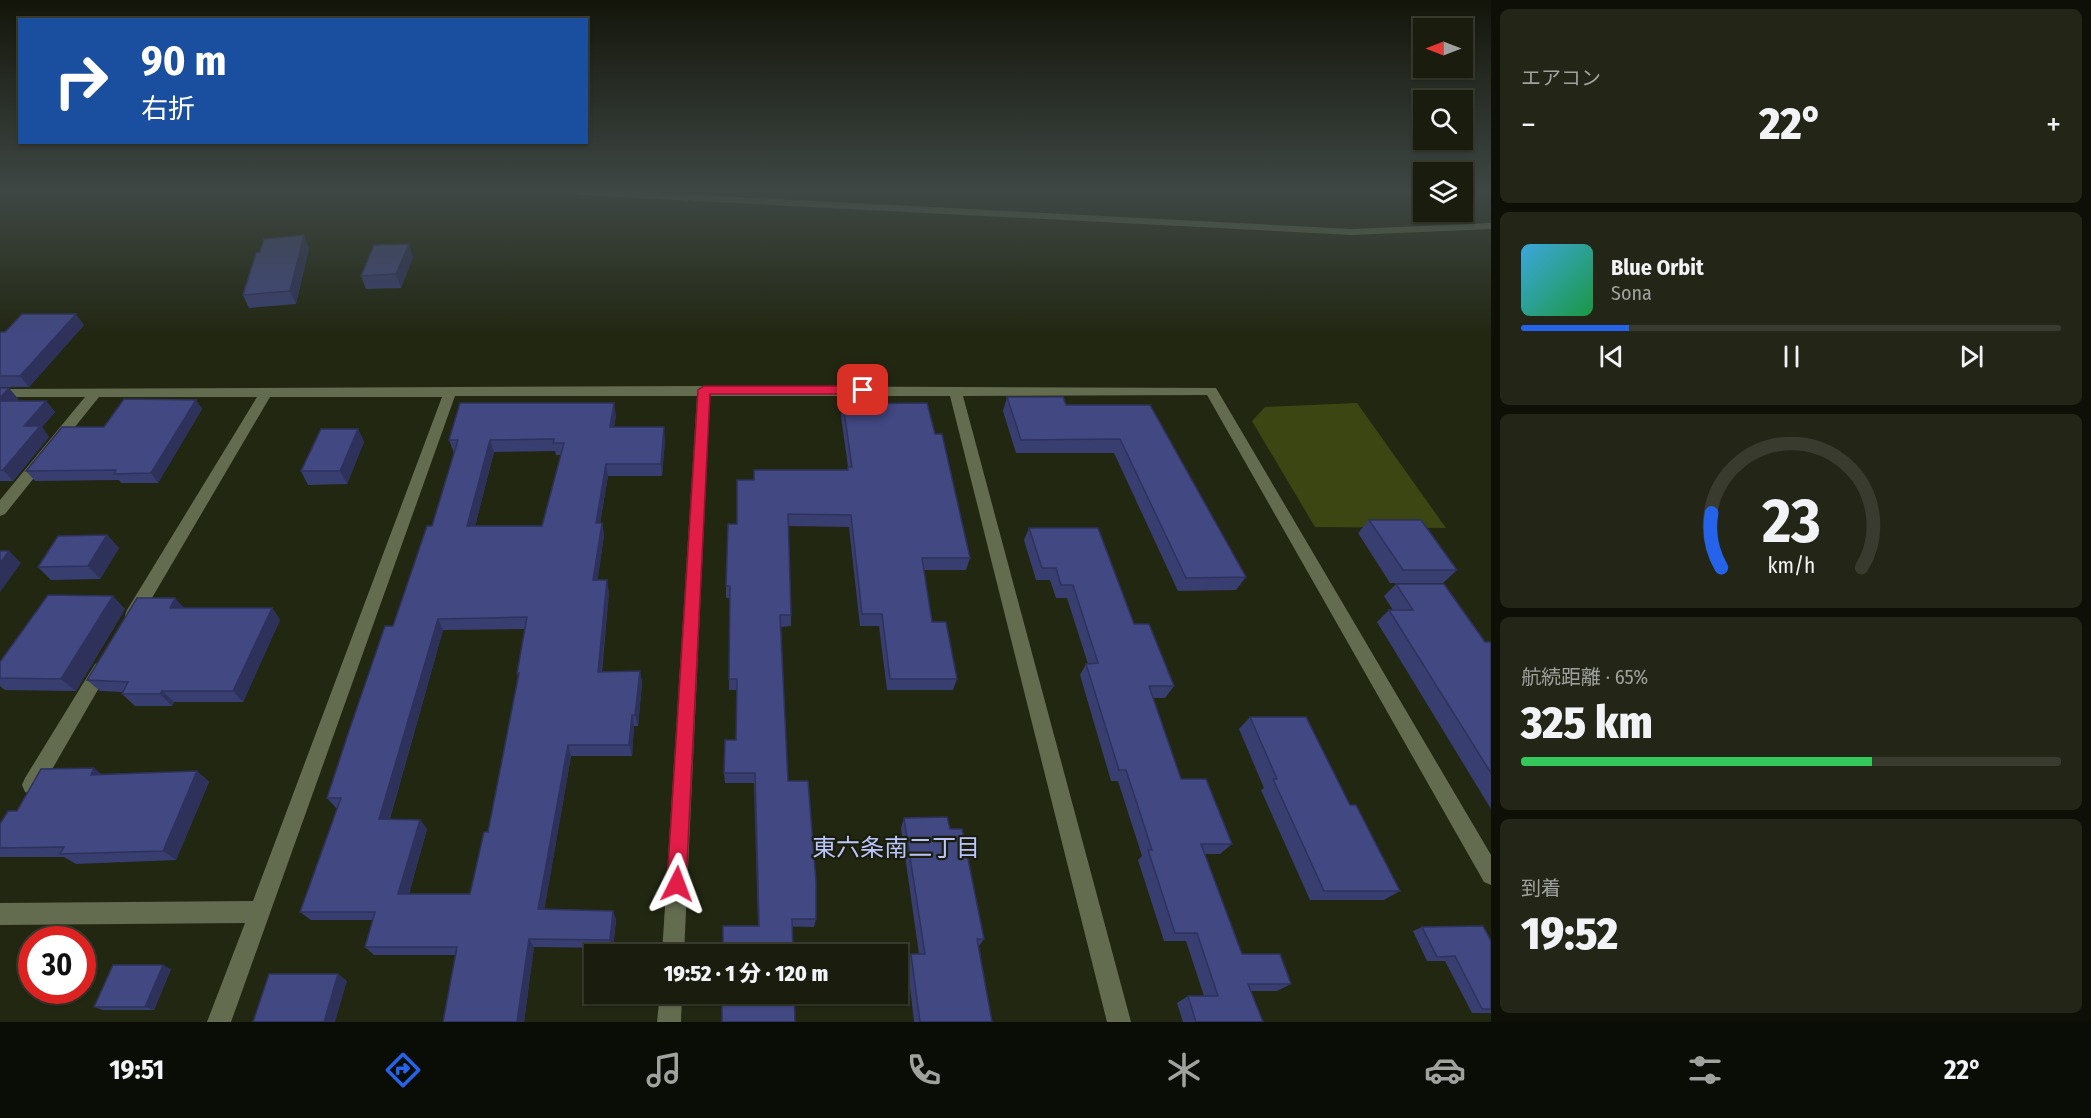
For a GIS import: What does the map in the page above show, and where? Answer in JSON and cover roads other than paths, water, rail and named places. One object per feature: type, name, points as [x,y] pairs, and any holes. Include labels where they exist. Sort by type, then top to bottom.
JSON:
[{"type":"street","points":[[674,944],[704,390]]},
{"type":"street","points":[[0,393],[704,390],[1211,391],[1491,875]]},
{"type":"street","points":[[954,390],[1119,1022]]},
{"type":"street","points":[[127,626],[266,392]]},
{"type":"street","points":[[219,1022],[450,392]]},
{"type":"street","points":[[0,510],[95,393]]},
{"type":"street","points":[[24,798],[109,656]]},
{"type":"street","points":[[0,914],[259,912]]},
{"type":"street","points":[[669,1022],[670,1004]]},
{"type":"district","name":"東六条南二丁目","points":[[896,848]]}]
